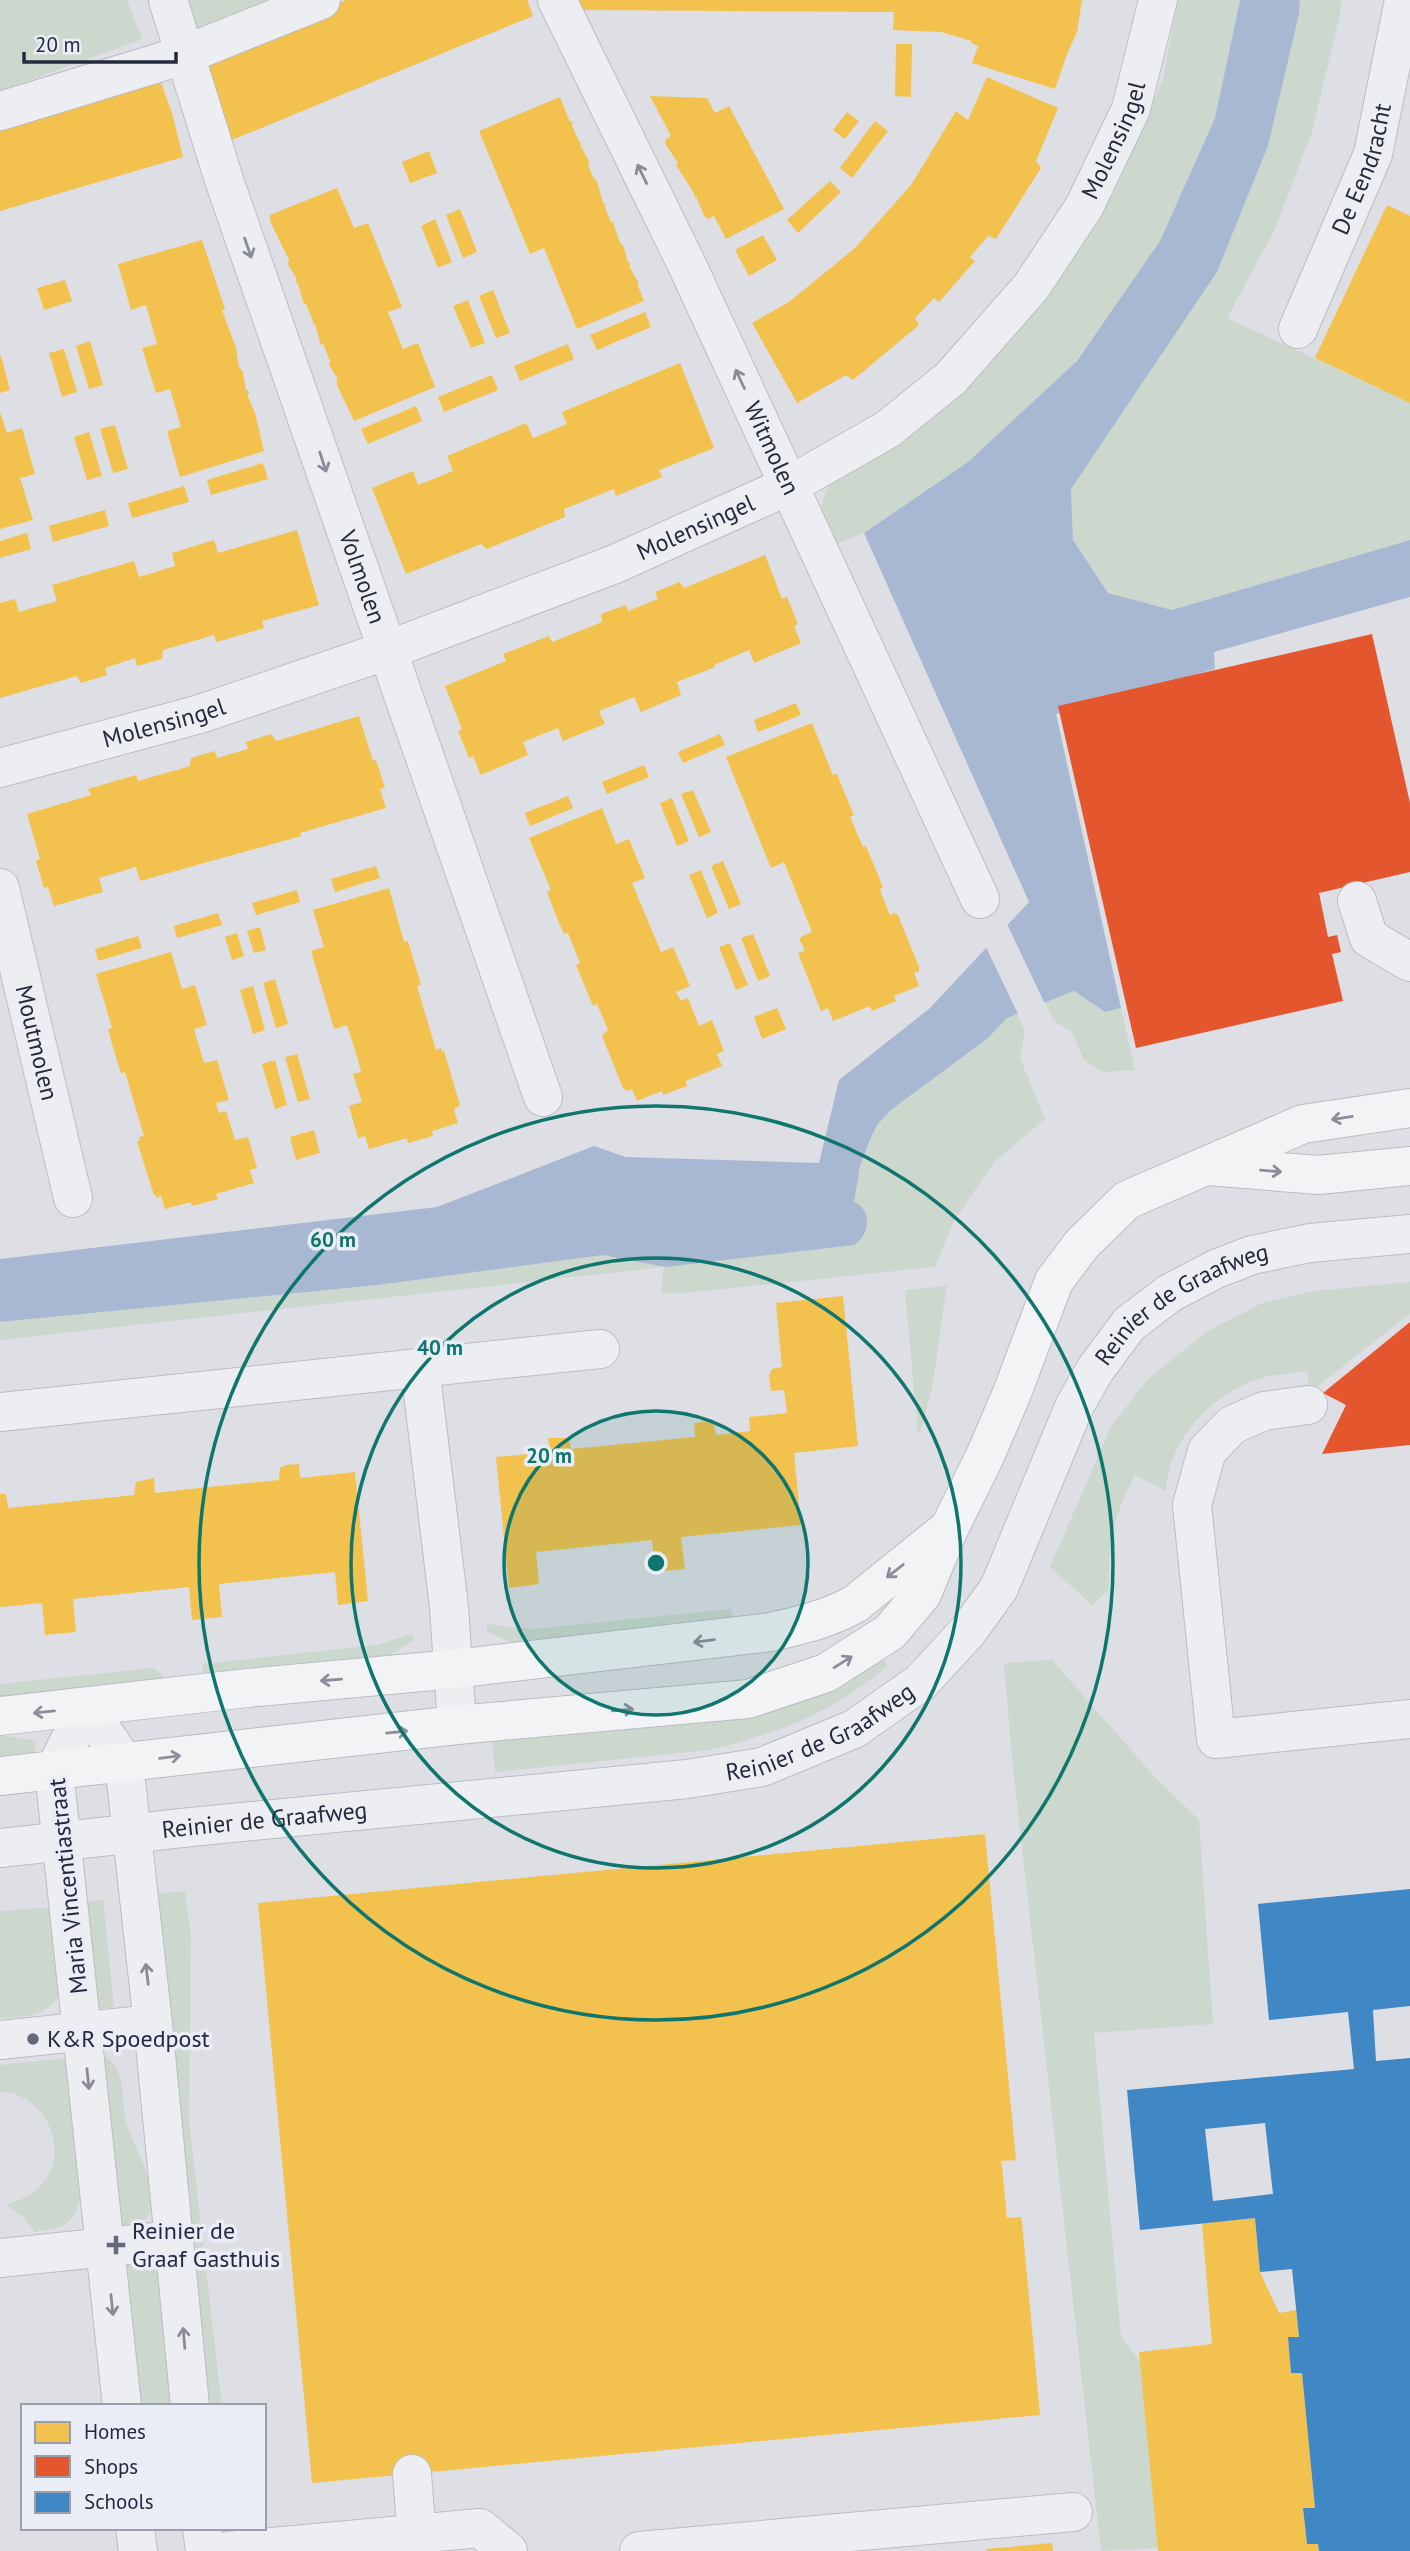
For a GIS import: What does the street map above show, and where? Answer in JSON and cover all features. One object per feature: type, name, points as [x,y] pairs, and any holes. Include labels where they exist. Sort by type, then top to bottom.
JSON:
[{"type":"main road","name":"Reinier de Graafweg","points":[[0,1776],[457,1725],[748,1699],[826,1673],[890,1632],[922,1594],[948,1529],[985,1456],[1012,1393],[1054,1280],[1082,1244],[1127,1200],[1303,1124],[1410,1108]]},
{"type":"main road","name":"Reinier de Graafweg","points":[[1203,1166],[1318,1175],[1410,1166]]},
{"type":"main road","name":"Reinier de Graafweg","points":[[0,1716],[248,1688],[454,1669],[771,1632],[838,1614],[855,1604],[948,1529]]},
{"type":"street","name":"Volmolen","points":[[168,0],[225,183],[543,1097]]},
{"type":"street","points":[[0,111],[184,55],[321,0]]},
{"type":"street","name":"Witmolen","points":[[557,0],[687,265],[980,899]]},
{"type":"street","name":"Molensingel","points":[[0,768],[200,714],[388,650],[615,564],[790,485],[888,429],[951,378],[1031,287],[1084,207],[1131,109],[1158,0]]},
{"type":"street","name":"De Eendracht","points":[[1298,329],[1373,154],[1404,0]]},
{"type":"street","name":"Moutmolen","points":[[0,888],[73,1198]]},
{"type":"street","points":[[1357,901],[1369,938],[1410,962]]},
{"type":"street","name":"Reinier de Graafweg","points":[[0,1848],[688,1779],[762,1768],[854,1730],[921,1682],[968,1631],[999,1588],[1074,1407],[1095,1370],[1129,1324],[1170,1293],[1216,1269],[1252,1255],[1310,1243],[1410,1234]]},
{"type":"street","points":[[0,1412],[600,1349]]},
{"type":"street","points":[[420,1368],[449,1607],[457,1725]]},
{"type":"street","points":[[1308,1405],[1264,1410],[1232,1425],[1207,1451],[1192,1505],[1216,1739],[1410,1719]]},
{"type":"street","points":[[87,1707],[124,1763],[153,2024],[190,2404]]},
{"type":"street","name":"Maria Vincentiastraat","points":[[87,1707],[54,1771],[122,2404]]},
{"type":"street","points":[[0,2040],[153,2024]]},
{"type":"street","points":[[0,2258],[174,2240]]},
{"type":"street","points":[[412,2474],[418,2543]]},
{"type":"street","points":[[639,2551],[1073,2512]]},
{"type":"street","points":[[228,2551],[418,2543],[480,2528],[508,2551]]},
{"type":"street","points":[[135,2530],[138,2551]]},
{"type":"street","points":[[202,2530],[205,2551]]},
{"type":"shaded area","points":[[0,0],[127,0],[142,39],[0,91]]},
{"type":"shaded area","points":[[190,0],[271,0],[192,31]]},
{"type":"shaded area","points":[[1178,0],[1240,0],[1215,118],[1160,241],[1077,361],[968,462],[864,533],[836,544],[820,509],[829,484],[945,406],[1042,305],[1114,193],[1163,79]]},
{"type":"shaded area","points":[[1300,0],[1341,0],[1340,15],[1311,135],[1274,231],[1227,318],[1410,403],[1410,540],[1172,610],[1108,593],[1073,540],[1071,489],[1217,272],[1268,146]]},
{"type":"shaded area","points":[[1074,991],[1105,1012],[1121,1008],[1135,1070],[1103,1072],[1084,1060],[1072,1032],[1053,1020],[1045,1002]]},
{"type":"shaded area","points":[[1017,1014],[1025,1032],[1020,1058],[1045,1119],[994,1162],[954,1221],[935,1267],[674,1294],[661,1292],[664,1267],[0,1340],[0,1322],[378,1285],[603,1255],[665,1267],[854,1202],[860,1166],[877,1124],[891,1110],[988,1038],[1007,1018]]},
{"type":"shaded area","points":[[1410,1282],[1410,1314],[1310,1392],[1307,1371],[1265,1377],[1241,1386],[1209,1408],[1184,1437],[1169,1472],[1166,1491],[1135,1475],[1113,1530],[1109,1589],[1092,1605],[1050,1567],[1111,1426],[1149,1378],[1206,1332],[1262,1303],[1314,1291]]},
{"type":"shaded area","points":[[947,1286],[933,1381],[918,1436],[905,1290]]},
{"type":"shaded area","points":[[731,1609],[734,1629],[518,1645],[487,1632],[487,1624],[532,1629]]},
{"type":"shaded area","points":[[412,1634],[414,1640],[384,1659],[204,1684],[202,1664],[377,1645]]},
{"type":"shaded area","points":[[883,1659],[888,1666],[828,1707],[778,1730],[744,1741],[709,1750],[495,1772],[492,1741]]},
{"type":"shaded area","points":[[1052,1660],[1154,1776],[1199,1820],[1213,2024],[1094,2033],[1121,2337],[1149,2373],[1160,2548],[1101,2551],[1012,1758],[1004,1663]]},
{"type":"shaded area","points":[[153,1668],[162,1675],[163,1688],[0,1705],[0,1684]]},
{"type":"shaded area","points":[[0,1735],[32,1740],[36,1746],[33,1761],[0,1765]]},
{"type":"shaded area","points":[[185,1891],[191,1937],[189,2120],[220,2404],[201,2404],[149,1895]]},
{"type":"shaded area","points":[[103,1900],[114,2007],[95,2009],[84,1902]]},
{"type":"shaded area","points":[[57,1907],[62,1991],[43,2011],[28,2016],[0,2019],[0,1911]]},
{"type":"shaded area","points":[[105,2056],[112,2062],[120,2078],[127,2125],[152,2191],[148,2216],[139,2224],[118,2229],[102,2057]]},
{"type":"shaded area","points":[[67,2058],[80,2200],[73,2216],[64,2225],[35,2232],[22,2216],[6,2205],[32,2193],[47,2178],[53,2162],[51,2130],[32,2103],[17,2095],[0,2092],[0,2065]]},
{"type":"shaded area","points":[[158,2257],[174,2404],[136,2404],[121,2262]]},
{"type":"water","points":[[1240,0],[1300,0],[1268,146],[1217,272],[1071,489],[1073,540],[1108,593],[1172,610],[1410,540],[1410,597],[1214,652],[1215,669],[1056,714],[1121,1008],[1105,1012],[1074,991],[1007,1018],[988,1038],[891,1110],[877,1125],[860,1166],[854,1202],[864,1211],[867,1223],[863,1235],[854,1245],[665,1267],[603,1255],[378,1285],[0,1322],[0,1259],[437,1207],[594,1146],[626,1157],[819,1163],[839,1080],[930,1008],[1029,902],[864,533],[968,462],[1077,361],[1160,241],[1215,118]]},
{"type":"pier","points":[[1006,922],[1046,1006],[1019,1016],[985,945]]},
{"type":"building: Homes","points":[[346,0],[527,0],[533,16],[232,140],[202,65]]},
{"type":"building: Homes","points":[[579,0],[1082,0],[1077,32],[1055,89],[972,63],[978,46],[971,43],[972,41],[941,32],[893,30],[894,12],[584,10]]},
{"type":"building: Homes","points":[[896,44],[912,44],[911,97],[895,96]]},
{"type":"building: Homes","points":[[987,77],[1058,108],[1036,161],[1041,168],[996,239],[988,236],[970,257],[975,261],[939,302],[934,298],[915,318],[919,325],[853,380],[846,375],[797,403],[752,323],[789,302],[855,248],[911,185],[956,111],[968,120]]},
{"type":"building: Homes","points":[[160,80],[183,157],[0,211],[0,121]]},
{"type":"building: Homes","points":[[650,96],[707,98],[715,113],[729,106],[784,209],[726,239],[714,216],[708,219],[704,216],[696,196],[694,197],[676,165],[678,163],[665,140],[671,136]]},
{"type":"building: Homes","points":[[560,97],[570,122],[573,121],[572,126],[589,161],[588,165],[597,181],[603,203],[607,205],[604,205],[631,264],[629,266],[644,301],[577,329],[544,248],[530,254],[479,131]]},
{"type":"building: Homes","points":[[847,112],[859,121],[845,139],[833,130]]},
{"type":"building: Homes","points":[[875,121],[888,131],[852,178],[840,168]]},
{"type":"building: Homes","points":[[429,151],[437,173],[410,183],[402,162]]},
{"type":"building: Homes","points":[[830,181],[841,192],[798,233],[787,220]]},
{"type":"building: Homes","points":[[337,188],[354,228],[368,223],[402,307],[388,312],[403,349],[418,343],[435,387],[354,421],[295,282],[297,280],[288,264],[289,260],[270,221],[270,215]]},
{"type":"building: Homes","points":[[1387,205],[1410,216],[1410,403],[1315,358]]},
{"type":"building: Homes","points":[[460,209],[477,252],[463,258],[446,215]]},
{"type":"building: Homes","points":[[435,219],[452,262],[438,268],[421,226]]},
{"type":"building: Homes","points":[[763,235],[777,260],[749,276],[735,250]]},
{"type":"building: Homes","points":[[202,240],[224,306],[225,310],[222,310],[236,348],[264,451],[180,477],[167,431],[181,427],[170,389],[156,393],[142,348],[157,344],[146,305],[131,310],[118,264]]},
{"type":"building: Homes","points":[[65,280],[72,301],[44,310],[37,288]]},
{"type":"building: Homes","points":[[493,290],[510,333],[496,338],[479,296]]},
{"type":"building: Homes","points":[[468,300],[485,343],[471,348],[453,306]]},
{"type":"building: Homes","points":[[645,312],[651,327],[597,350],[590,335]]},
{"type":"building: Homes","points":[[90,341],[103,385],[89,389],[76,346]]},
{"type":"building: Homes","points":[[568,344],[574,359],[520,381],[514,366]]},
{"type":"building: Homes","points":[[64,349],[77,392],[62,397],[49,353]]},
{"type":"building: Homes","points":[[0,357],[10,390],[0,393]]},
{"type":"building: Homes","points":[[680,363],[714,448],[659,470],[662,477],[616,496],[614,489],[564,509],[565,517],[487,549],[481,544],[406,574],[372,488],[413,471],[418,485],[453,471],[447,456],[526,423],[533,438],[567,424],[562,412]]},
{"type":"building: Homes","points":[[492,375],[498,390],[444,412],[438,397]]},
{"type":"building: Homes","points":[[416,406],[422,421],[368,444],[361,429]]},
{"type":"building: Homes","points":[[0,412],[7,433],[22,428],[35,474],[20,478],[33,520],[0,529]]},
{"type":"building: Homes","points":[[115,425],[128,469],[113,473],[100,429]]},
{"type":"building: Homes","points":[[89,432],[102,476],[87,480],[74,437]]},
{"type":"building: Homes","points":[[263,463],[268,479],[211,495],[207,480]]},
{"type":"building: Homes","points":[[184,486],[189,502],[132,518],[128,503]]},
{"type":"building: Homes","points":[[105,510],[109,526],[53,542],[49,526]]},
{"type":"building: Homes","points":[[297,530],[319,605],[262,621],[264,628],[241,635],[216,642],[214,635],[163,650],[162,659],[137,666],[135,658],[105,668],[107,675],[81,683],[77,676],[0,698],[0,603],[15,599],[19,612],[57,601],[52,585],[134,561],[139,577],[175,566],[172,553],[214,540],[218,553]]},
{"type":"building: Homes","points":[[27,533],[31,549],[0,558],[0,541]]},
{"type":"building: Homes","points":[[765,555],[782,599],[787,597],[798,624],[794,626],[801,643],[754,663],[749,650],[714,665],[715,667],[677,682],[681,695],[641,712],[634,697],[599,711],[605,724],[563,741],[558,728],[523,742],[528,755],[481,775],[473,756],[469,758],[458,731],[462,729],[445,686],[506,661],[503,654],[549,636],[552,642],[602,622],[601,614],[626,605],[628,611],[658,599],[655,592],[680,582],[684,588]]},
{"type":"building: Homes","points":[[796,703],[801,715],[758,732],[754,720]]},
{"type":"building: Homes","points":[[359,716],[373,761],[376,760],[385,788],[380,789],[386,808],[300,833],[301,836],[140,881],[136,867],[99,878],[103,892],[54,906],[48,887],[44,888],[36,861],[40,859],[27,814],[91,795],[88,789],[136,775],[138,781],[190,766],[191,758],[215,751],[217,758],[248,749],[246,742],[271,734],[276,741]]},
{"type":"building: Homes","points":[[812,723],[833,775],[837,774],[854,815],[850,817],[863,847],[866,846],[883,887],[880,889],[890,915],[898,915],[919,967],[919,971],[914,973],[919,986],[894,996],[896,1001],[872,1011],[870,1006],[833,1021],[828,1008],[821,1011],[798,953],[805,951],[799,938],[812,932],[784,862],[771,868],[726,757]]},
{"type":"building: Homes","points":[[720,734],[725,745],[683,763],[678,752]]},
{"type":"building: Homes","points":[[644,765],[649,777],[607,794],[602,782]]},
{"type":"building: Homes","points":[[693,790],[711,832],[699,837],[681,794]]},
{"type":"building: Homes","points":[[568,796],[573,808],[530,826],[525,813]]},
{"type":"building: Homes","points":[[672,798],[689,841],[677,846],[660,803]]},
{"type":"building: Homes","points":[[602,808],[616,844],[629,839],[645,878],[632,883],[661,952],[673,947],[690,986],[676,992],[681,1001],[688,998],[699,1026],[712,1020],[724,1051],[717,1054],[722,1066],[686,1081],[687,1086],[663,1095],[662,1091],[637,1101],[632,1089],[627,1091],[623,1088],[602,1036],[608,1030],[597,1004],[593,1006],[576,965],[580,963],[568,933],[564,934],[555,913],[547,892],[551,890],[529,838]]},
{"type":"building: Homes","points":[[723,861],[741,904],[729,909],[711,866]]},
{"type":"building: Homes","points":[[376,866],[380,878],[335,892],[331,879]]},
{"type":"building: Homes","points":[[701,870],[718,913],[707,918],[689,875]]},
{"type":"building: Homes","points":[[389,888],[404,942],[408,941],[421,985],[417,986],[436,1050],[441,1048],[442,1052],[444,1051],[460,1105],[454,1110],[458,1123],[432,1131],[433,1136],[408,1143],[407,1138],[369,1149],[365,1136],[358,1138],[349,1106],[362,1102],[353,1074],[361,1072],[358,1060],[347,1025],[334,1029],[311,951],[324,947],[313,910]]},
{"type":"building: Homes","points":[[297,890],[300,902],[256,915],[252,903]]},
{"type":"building: Homes","points":[[218,913],[222,925],[177,938],[174,926]]},
{"type":"building: Homes","points":[[260,927],[266,950],[254,953],[247,931]]},
{"type":"building: Homes","points":[[237,933],[244,956],[232,960],[225,937]]},
{"type":"building: Homes","points":[[753,934],[770,976],[758,981],[741,938]]},
{"type":"building: Homes","points":[[138,936],[142,948],[98,961],[95,949]]},
{"type":"building: Homes","points":[[730,943],[748,985],[736,990],[719,947]]},
{"type":"building: Homes","points":[[171,952],[182,989],[195,985],[207,1025],[194,1029],[204,1063],[217,1060],[229,1100],[216,1103],[219,1113],[226,1111],[235,1140],[248,1137],[257,1168],[250,1170],[254,1183],[216,1194],[218,1199],[165,1209],[161,1196],[156,1198],[154,1195],[137,1141],[144,1136],[125,1072],[121,1073],[114,1051],[108,1029],[112,1028],[96,974]]},
{"type":"building: Homes","points":[[275,979],[288,1024],[276,1028],[263,983]]},
{"type":"building: Homes","points":[[253,986],[265,1030],[253,1034],[240,990]]},
{"type":"building: Homes","points":[[777,1008],[786,1029],[762,1039],[754,1017]]},
{"type":"building: Homes","points":[[297,1054],[310,1099],[298,1102],[285,1057]]},
{"type":"building: Homes","points":[[275,1060],[287,1105],[275,1109],[262,1064]]},
{"type":"building: Homes","points":[[314,1130],[320,1153],[296,1160],[290,1137]]},
{"type":"building: Homes","points":[[843,1296],[858,1446],[794,1453],[801,1525],[681,1537],[685,1569],[655,1572],[652,1540],[536,1552],[539,1584],[509,1588],[496,1457],[550,1452],[548,1438],[566,1438],[571,1449],[695,1437],[694,1423],[710,1421],[714,1425],[716,1435],[750,1431],[749,1417],[787,1413],[784,1390],[771,1391],[769,1376],[772,1369],[782,1367],[776,1303]]},
{"type":"building: Homes","points":[[299,1464],[300,1478],[355,1472],[368,1601],[338,1605],[335,1572],[219,1584],[222,1617],[192,1620],[189,1587],[73,1599],[76,1632],[45,1635],[42,1603],[0,1607],[0,1494],[6,1494],[8,1508],[134,1495],[136,1482],[154,1478],[155,1493],[279,1480],[280,1468]]},
{"type":"building: Homes","points":[[985,1834],[1016,2160],[1001,2161],[1007,2218],[1021,2217],[1022,2222],[1040,2415],[312,2483],[258,1903]]},
{"type":"building: Homes","points":[[1255,2218],[1260,2272],[1279,2313],[1296,2310],[1299,2337],[1288,2337],[1291,2373],[1302,2373],[1315,2508],[1303,2508],[1307,2544],[1318,2544],[1319,2551],[1158,2551],[1139,2352],[1212,2344],[1202,2223]]},
{"type":"building: Homes","points":[[1052,2543],[1053,2551],[987,2551],[987,2549]]},
{"type":"building: Shops","points":[[1372,634],[1410,803],[1410,872],[1319,893],[1328,937],[1337,935],[1341,952],[1332,954],[1343,1001],[1136,1048],[1058,706]]},
{"type":"building: Shops","points":[[1410,1322],[1410,1445],[1322,1454],[1346,1405],[1323,1393]]},
{"type":"building: Schools","points":[[1410,1889],[1410,2006],[1373,2010],[1376,2061],[1410,2058],[1410,2551],[1319,2551],[1318,2544],[1307,2544],[1303,2508],[1315,2508],[1302,2373],[1291,2373],[1288,2337],[1299,2337],[1292,2269],[1260,2272],[1255,2218],[1140,2230],[1127,2090],[1354,2069],[1348,2012],[1269,2020],[1258,1904]],"holes":[[[1265,2123],[1273,2194],[1213,2201],[1205,2129]]]},
{"type":"place","name":"K&R Spoedpost","points":[[33,2039]]},
{"type":"place","name":"Reinier de Graaf Gasthuis","points":[[116,2245]]}]
